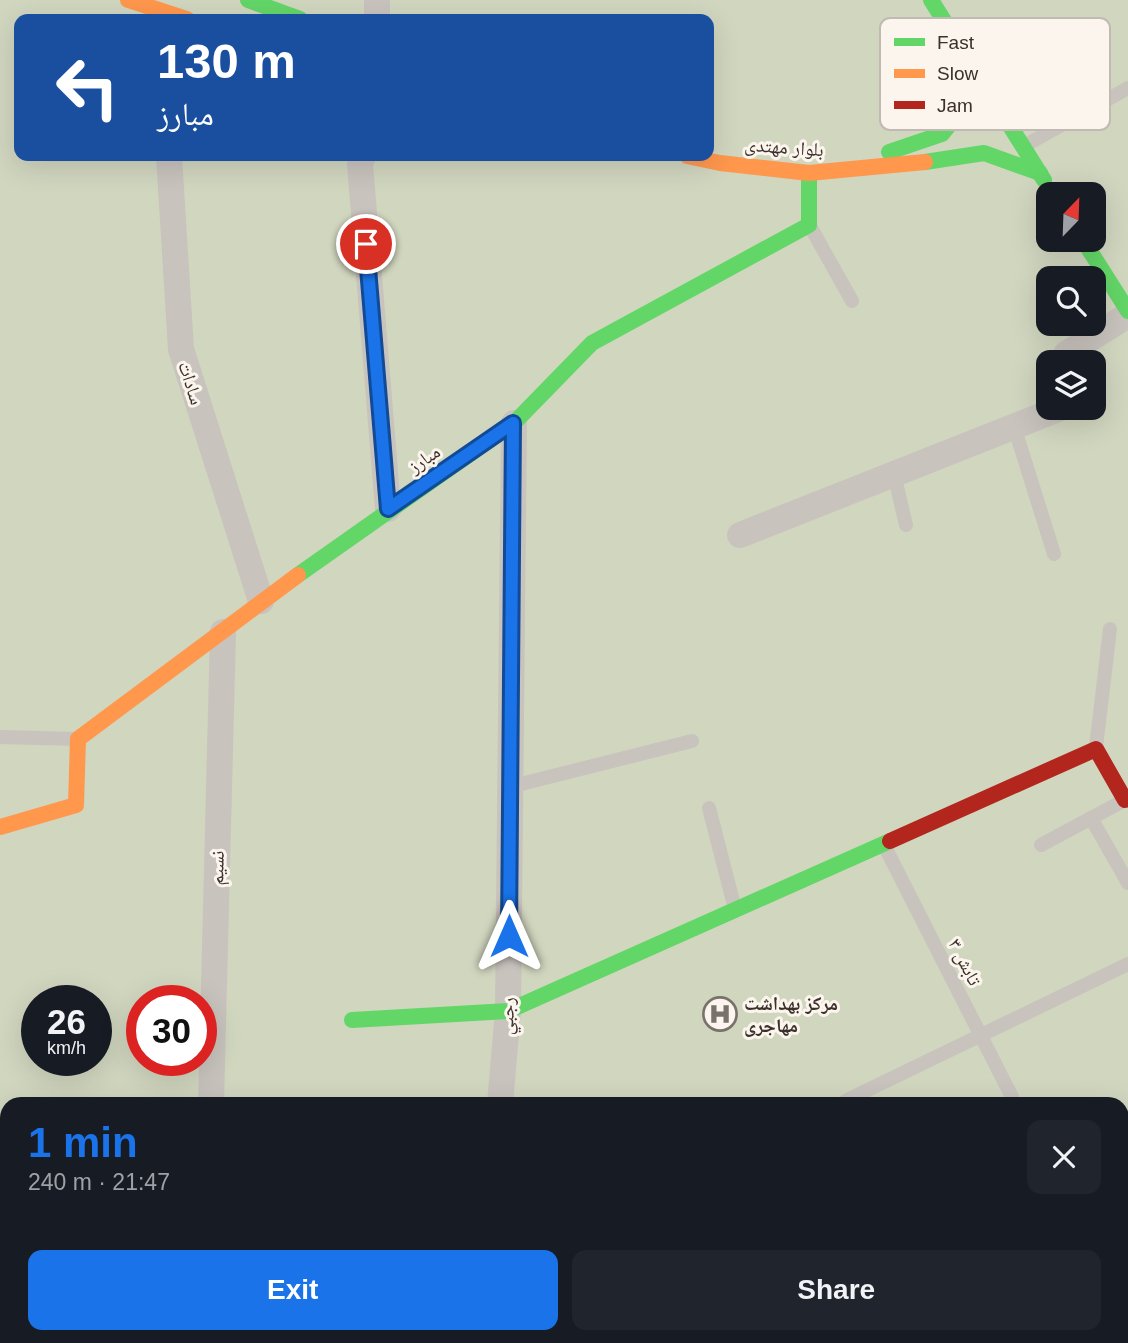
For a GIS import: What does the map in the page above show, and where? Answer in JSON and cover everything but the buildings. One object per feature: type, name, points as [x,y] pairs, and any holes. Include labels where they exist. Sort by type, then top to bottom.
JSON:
[{"type":"street","points":[[128,0],[161,10]]},
{"type":"street","points":[[248,0],[286,14]]},
{"type":"street","points":[[931,0],[943,18]]},
{"type":"street","points":[[836,170],[942,134],[945,130]]},
{"type":"street","points":[[1013,130],[1046,182]]},
{"type":"street","points":[[836,170],[939,162],[984,153],[1040,173]]},
{"type":"street","name":"سادات","points":[[169,161],[181,349],[261,601]]},
{"type":"street","points":[[361,161],[388,509]]},
{"type":"street","name":"بلوار مهتدی","points":[[711,161],[808,173],[836,170]]},
{"type":"street","points":[[808,173],[809,225]]},
{"type":"street","name":"مبارز","points":[[78,739],[261,601],[513,423],[592,343],[809,225]]},
{"type":"street","points":[[1072,350],[1128,313],[1090,252]]},
{"type":"street","points":[[740,535],[1036,418]]},
{"type":"street","name":"رجبي","points":[[501,1097],[508,1011],[513,423]]},
{"type":"street","name":"نسيم","points":[[211,1097],[223,632]]},
{"type":"street","points":[[0,827],[76,805],[78,739]]},
{"type":"street","points":[[352,1020],[508,1011],[1096,749],[1127,799]]},
{"type":"lane","points":[[1110,98],[1128,88]]},
{"type":"lane","points":[[1023,147],[1053,130]]},
{"type":"lane","points":[[809,225],[852,301]]},
{"type":"lane","points":[[1014,426],[1054,554]]},
{"type":"lane","points":[[894,474],[906,524]]},
{"type":"lane","points":[[1096,749],[1110,629]]},
{"type":"lane","points":[[0,737],[78,739]]},
{"type":"lane","points":[[509,787],[692,741]]},
{"type":"lane","points":[[1041,845],[1127,799]]},
{"type":"lane","points":[[709,808],[735,910]]},
{"type":"lane","points":[[1091,818],[1128,883]]},
{"type":"lane","name":"تابش ۳","points":[[884,844],[1012,1097]]},
{"type":"lane","points":[[854,1097],[1128,964]]},
{"type":"green space","points":[[0,0],[1128,0],[1128,1097],[0,1097]]},
{"type":"traffic: fast","points":[[248,0],[286,14]]},
{"type":"traffic: fast","points":[[931,0],[942,18]]},
{"type":"traffic: fast","points":[[889,152],[942,134],[945,130]]},
{"type":"traffic: fast","points":[[1013,130],[1044,180]]},
{"type":"traffic: fast","points":[[925,162],[984,153],[1040,173]]},
{"type":"traffic: fast","points":[[298,575],[514,423],[592,343],[809,225],[809,173]]},
{"type":"traffic: fast","points":[[1091,252],[1128,311]]},
{"type":"traffic: fast","points":[[352,1020],[508,1011],[890,841]]},
{"type":"traffic: slow","points":[[128,0],[171,14]]},
{"type":"traffic: slow","points":[[711,161],[809,173],[925,162]]},
{"type":"traffic: slow","points":[[0,827],[76,805],[78,739],[298,575]]},
{"type":"traffic: jam","points":[[890,841],[1096,749],[1125,800],[1128,799]]},
{"type":"place","name":"مرکز بهداشت مهاجری","points":[[720,1014]]},
{"type":"route","points":[[366,244],[388,509],[513,423],[509,936]]}]
